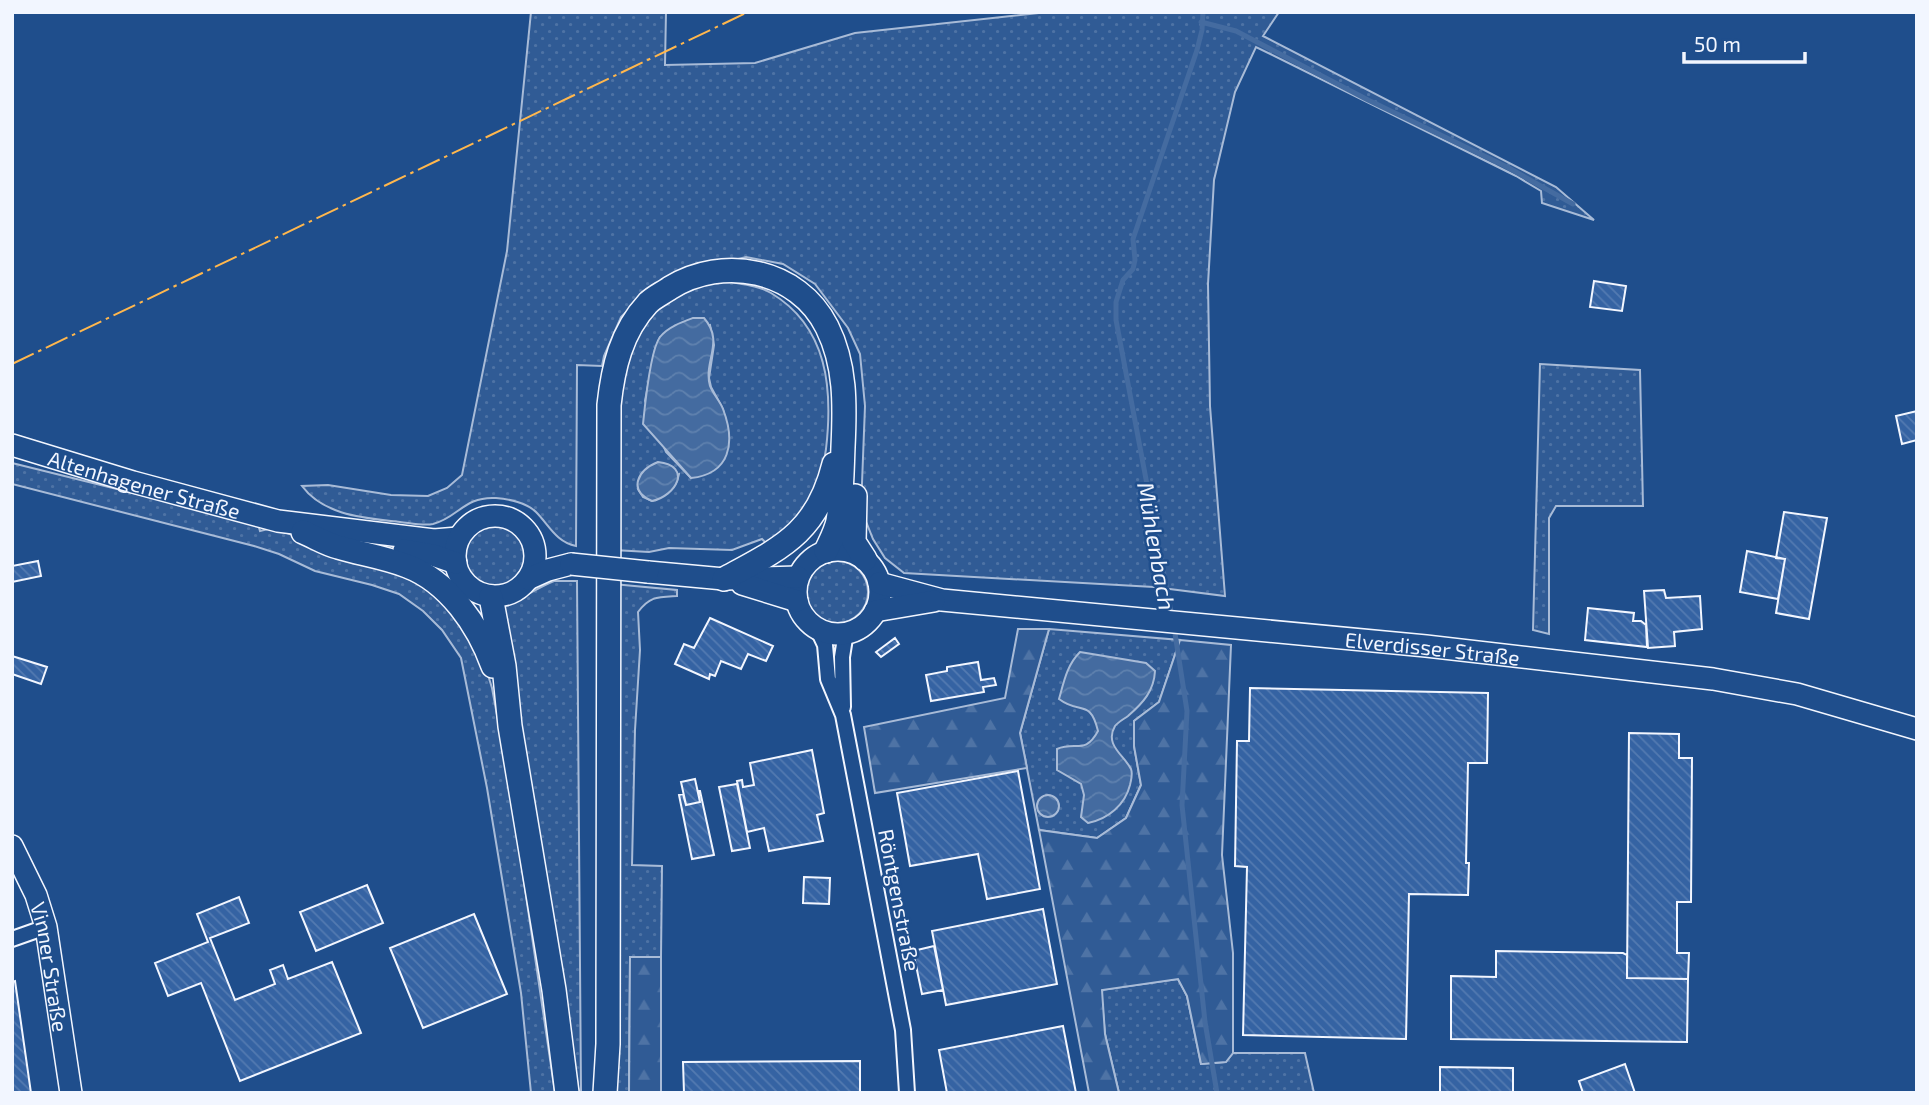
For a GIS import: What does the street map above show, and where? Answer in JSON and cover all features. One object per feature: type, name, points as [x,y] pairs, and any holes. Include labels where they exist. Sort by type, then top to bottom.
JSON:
[{"type":"main road","points":[[757,259],[794,275],[812,288],[837,317],[847,335],[858,375],[860,402],[854,541],[876,574],[879,598],[875,611],[859,627],[846,632],[828,632],[817,628],[805,618],[797,601],[798,577],[808,562],[826,551],[842,550],[865,559]]},
{"type":"main road","points":[[605,1093],[608,1044],[609,405],[613,366],[628,329],[649,302],[684,280],[718,271],[751,271],[782,281],[808,299],[826,326],[839,359],[845,413],[838,524],[826,551]]},
{"type":"main road","points":[[724,579],[785,544],[810,521],[830,481],[845,413]]},
{"type":"main road","name":"Altenhagener Straße","points":[[12,445],[133,482],[278,521],[434,540],[458,538]]},
{"type":"main road","points":[[485,517],[504,517],[520,524],[534,545],[534,566],[528,579],[519,589],[506,595],[491,597],[478,593],[466,584],[457,570],[454,553],[458,538],[475,521],[485,517]]},
{"type":"main road","name":"Altenhagener Straße","points":[[278,521],[303,532],[433,555],[456,563]]},
{"type":"main road","points":[[303,532],[337,547],[410,567],[440,586],[462,609],[483,639],[510,726]]},
{"type":"main road","points":[[534,545],[548,556],[571,564],[724,579],[798,577]]},
{"type":"main road","points":[[528,579],[571,564]]},
{"type":"main road","points":[[724,579],[797,601]]},
{"type":"main road","name":"Elverdisser Straße","points":[[878,583],[942,600],[1426,646],[1713,679],[1797,694],[1917,729]]},
{"type":"main road","points":[[491,597],[554,990],[567,1093]]},
{"type":"main road","name":"Elverdisser Straße","points":[[875,611],[942,600]]},
{"type":"main road","name":"Vinner Straße","points":[[12,846],[36,895],[46,927],[71,1093]]},
{"type":"street","name":"Röntgenstraße","points":[[817,628],[825,645],[828,679],[843,715]]},
{"type":"street","name":"Röntgenstraße","points":[[846,632],[842,657],[843,715],[904,1030],[907,1093]]},
{"type":"street","points":[[12,939],[46,927]]},
{"type":"green space","points":[[531,12],[666,12],[665,65],[755,63],[855,33],[1048,12],[1279,12],[1263,36],[1556,187],[1594,220],[1542,203],[1541,191],[1516,176],[1256,47],[1235,92],[1214,180],[1208,284],[1210,406],[1225,596],[1154,587],[904,573],[885,558],[873,539],[861,509],[865,406],[860,354],[848,328],[815,284],[783,264],[746,257],[678,274],[652,286],[621,317],[602,366],[577,365],[576,546],[558,537],[528,506],[501,499],[476,500],[442,521],[429,525],[373,519],[334,510],[311,496],[302,486],[328,485],[391,495],[428,496],[447,488],[462,475],[507,251]]},
{"type":"green space","points":[[725,281],[760,288],[790,307],[805,323],[815,341],[827,382],[828,426],[820,480],[802,514],[788,528],[766,543],[762,539],[732,550],[614,550],[619,368],[655,306],[698,284]],"holes":[[[710,325],[714,345],[709,378],[723,409],[729,436],[691,478],[666,452],[645,401],[655,349],[660,337]],[[679,474],[670,491],[652,501],[643,497],[638,489]]]},
{"type":"green space","points":[[1540,364],[1640,370],[1643,506],[1556,506],[1549,518],[1549,634],[1533,630]]},
{"type":"green space","points":[[12,463],[258,524],[260,531],[272,528],[367,560],[437,592],[480,649],[492,688],[509,780],[555,1093],[531,1093],[521,993],[487,788],[461,658],[442,630],[423,611],[399,594],[315,571],[254,546],[12,484]]},
{"type":"green space","points":[[494,525],[516,534],[525,556],[516,578],[494,587],[472,578],[463,556],[472,534]]},
{"type":"green space","points":[[837,561],[849,563],[859,570],[866,580],[866,604],[859,614],[849,621],[837,623],[825,621],[815,614],[808,604],[806,592],[808,580],[815,570],[825,563]]},
{"type":"green space","points":[[554,581],[577,581],[581,1093],[499,605],[521,598]]},
{"type":"green space","points":[[613,584],[677,590],[677,596],[655,598],[638,612],[640,650],[632,865],[662,866],[661,957],[630,958],[629,1093],[612,1093]]},
{"type":"green space","points":[[1018,629],[1049,629],[1020,733],[1027,768],[875,793],[864,727],[1005,698]]},
{"type":"green space","points":[[1049,629],[1180,640],[1159,702],[1134,721],[1134,746],[1141,785],[1126,818],[1097,838],[1039,830],[1020,733]]},
{"type":"green space","points":[[1180,640],[1231,645],[1222,855],[1233,953],[1233,1053],[1226,1062],[1201,1064],[1187,996],[1178,979],[1102,990],[1105,1034],[1119,1093],[1089,1093],[1039,830],[1097,838],[1126,818],[1141,785],[1134,746],[1134,721],[1159,702]]},
{"type":"green space","points":[[630,957],[661,957],[661,1093],[629,1093]]},
{"type":"green space","points":[[1178,979],[1187,996],[1201,1064],[1225,1062],[1233,1053],[1305,1053],[1314,1093],[1119,1093],[1105,1034],[1101,990]]},
{"type":"water","points":[[693,318],[704,318],[713,335],[710,386],[722,406],[729,445],[722,463],[714,470],[691,478],[643,424],[656,344],[667,330]]},
{"type":"water","points":[[658,462],[669,465],[678,475],[674,488],[652,501],[640,491],[638,480],[645,470]]},
{"type":"water","points":[[1080,652],[1146,663],[1155,671],[1147,696],[1116,725],[1112,733],[1113,744],[1132,771],[1128,792],[1115,810],[1088,823],[1081,817],[1084,795],[1081,784],[1057,770],[1057,749],[1089,743],[1098,731],[1088,711],[1059,699],[1069,668]]},
{"type":"water","points":[[1048,795],[1056,798],[1059,806],[1056,814],[1048,817],[1040,814],[1037,806],[1040,798]]},
{"type":"building","points":[[1594,281],[1626,286],[1622,311],[1590,307]]},
{"type":"building","points":[[1917,411],[1917,440],[1902,444],[1896,416]]},
{"type":"building","points":[[1784,512],[1827,518],[1809,619],[1776,613],[1785,559],[1776,558]]},
{"type":"building","points":[[1747,551],[1785,559],[1778,599],[1740,592]]},
{"type":"building","points":[[38,561],[41,576],[12,582],[12,566]]},
{"type":"building","points":[[1664,590],[1666,598],[1700,596],[1702,629],[1674,632],[1675,646],[1648,648],[1644,591]]},
{"type":"building","points":[[1588,608],[1634,613],[1633,621],[1641,621],[1646,625],[1647,647],[1585,640]]},
{"type":"building","points":[[710,618],[773,646],[766,661],[748,654],[741,669],[721,661],[715,676],[710,674],[709,679],[675,664],[684,644],[694,648]]},
{"type":"building","points":[[895,638],[899,644],[881,657],[876,652]]},
{"type":"building","points":[[12,656],[47,667],[41,684],[12,674]]},
{"type":"building","points":[[978,662],[981,680],[994,678],[996,685],[983,687],[984,692],[931,701],[926,675],[947,671],[947,667]]},
{"type":"building","points":[[1250,688],[1488,693],[1487,763],[1468,763],[1468,895],[1409,894],[1406,1039],[1243,1035],[1247,867],[1235,866],[1237,741],[1249,741]]},
{"type":"building","points":[[1629,733],[1679,734],[1679,758],[1692,758],[1691,902],[1677,902],[1677,953],[1689,953],[1688,979],[1627,978]]},
{"type":"building","points":[[812,750],[824,813],[817,815],[823,841],[769,851],[764,828],[747,832],[737,781],[742,780],[743,787],[754,785],[750,763]]},
{"type":"building","points":[[1018,771],[1040,889],[987,899],[978,854],[910,866],[897,793]]},
{"type":"building","points":[[695,779],[700,802],[686,805],[681,782]]},
{"type":"building","points":[[737,784],[750,848],[732,851],[719,787]]},
{"type":"building","points":[[698,791],[714,855],[692,859],[679,795],[683,794],[686,805],[700,802]]},
{"type":"building","points":[[804,877],[830,878],[829,904],[803,903]]},
{"type":"building","points":[[367,885],[383,923],[316,951],[300,912]]},
{"type":"building","points":[[239,897],[249,923],[210,938],[235,1000],[275,984],[270,970],[283,965],[288,979],[332,962],[361,1033],[240,1081],[201,983],[168,996],[155,963],[208,942],[197,914]]},
{"type":"building","points":[[1043,909],[1057,984],[946,1005],[932,931]]},
{"type":"building","points":[[474,914],[507,994],[423,1028],[390,948]]},
{"type":"building","points":[[934,946],[943,990],[922,994],[913,951]]},
{"type":"building","points":[[1496,951],[1623,953],[1627,955],[1627,978],[1688,979],[1687,1042],[1451,1039],[1451,976],[1496,977]]},
{"type":"building","points":[[15,981],[31,1093],[12,1093],[12,982]]},
{"type":"building","points":[[1063,1026],[1076,1093],[947,1093],[939,1050]]},
{"type":"building","points":[[860,1061],[860,1093],[684,1093],[683,1062]]},
{"type":"building","points":[[1625,1064],[1635,1093],[1583,1093],[1579,1081]]},
{"type":"building","points":[[1440,1067],[1513,1068],[1513,1093],[1440,1093]]},
{"type":"waterway","name":"Mühlenbach","points":[[1172,617],[1116,320],[1116,302],[1123,280],[1133,269],[1133,239],[1197,50],[1203,12]]},
{"type":"waterway","points":[[1201,22],[1236,31],[1368,100],[1507,167],[1573,204]]},
{"type":"waterway","name":"Mühlenbach","points":[[1174,627],[1187,711],[1182,805],[1205,1022],[1217,1093]]},
{"type":"power","points":[[12,364],[748,12]]}]
